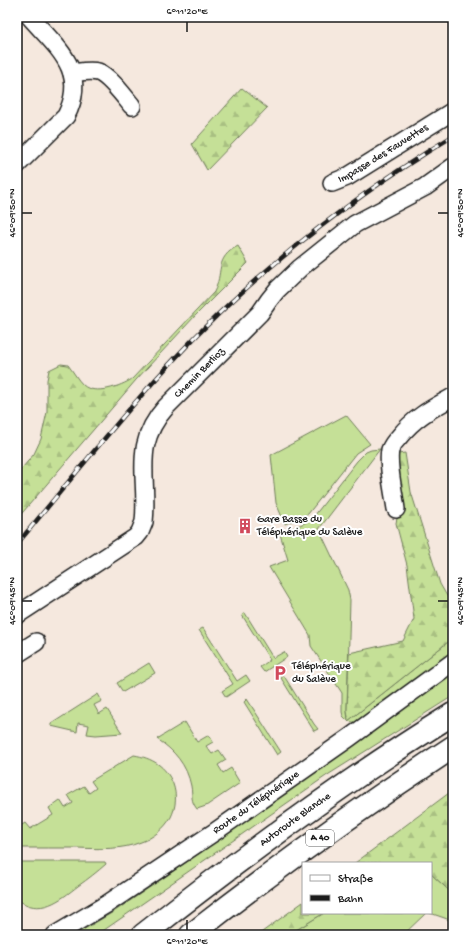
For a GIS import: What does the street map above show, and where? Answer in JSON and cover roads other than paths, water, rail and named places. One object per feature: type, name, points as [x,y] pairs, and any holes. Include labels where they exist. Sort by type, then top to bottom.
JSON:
[{"type":"highway","name":"Autoroute Blanche","points":[[143,935],[223,874],[366,771],[453,714]]},
{"type":"highway","name":"A 40","points":[[191,935],[300,852],[453,747]]},
{"type":"highway","points":[[130,935],[223,874]]},
{"type":"street","points":[[17,165],[66,116],[74,91],[72,73],[65,58],[30,17]]},
{"type":"street","points":[[72,73],[92,71],[104,75],[132,106]]},
{"type":"street","name":"Impasse des Fauvettes","points":[[332,183],[347,177],[453,111]]},
{"type":"street","name":"Chemin Berlioz","points":[[17,615],[136,537],[140,532],[144,522],[144,454],[148,435],[153,424],[166,407],[260,313],[277,290],[300,268],[354,224],[425,187],[453,167]]},
{"type":"street","points":[[396,509],[390,463],[390,449],[394,442],[421,415],[453,397]]},
{"type":"street","points":[[17,654],[36,642]]},
{"type":"street","name":"Route du Téléphérique","points":[[55,935],[107,904],[216,831],[349,738],[453,662]]},
{"type":"railway","points":[[17,544],[146,391],[200,332],[229,304],[255,280],[336,214],[453,136]]},
{"type":"place","name":"Gare Basse du Téléphérique du Salève","points":[[245,526]]},
{"type":"place","name":"Téléphérique du Salève","points":[[280,673]]}]
